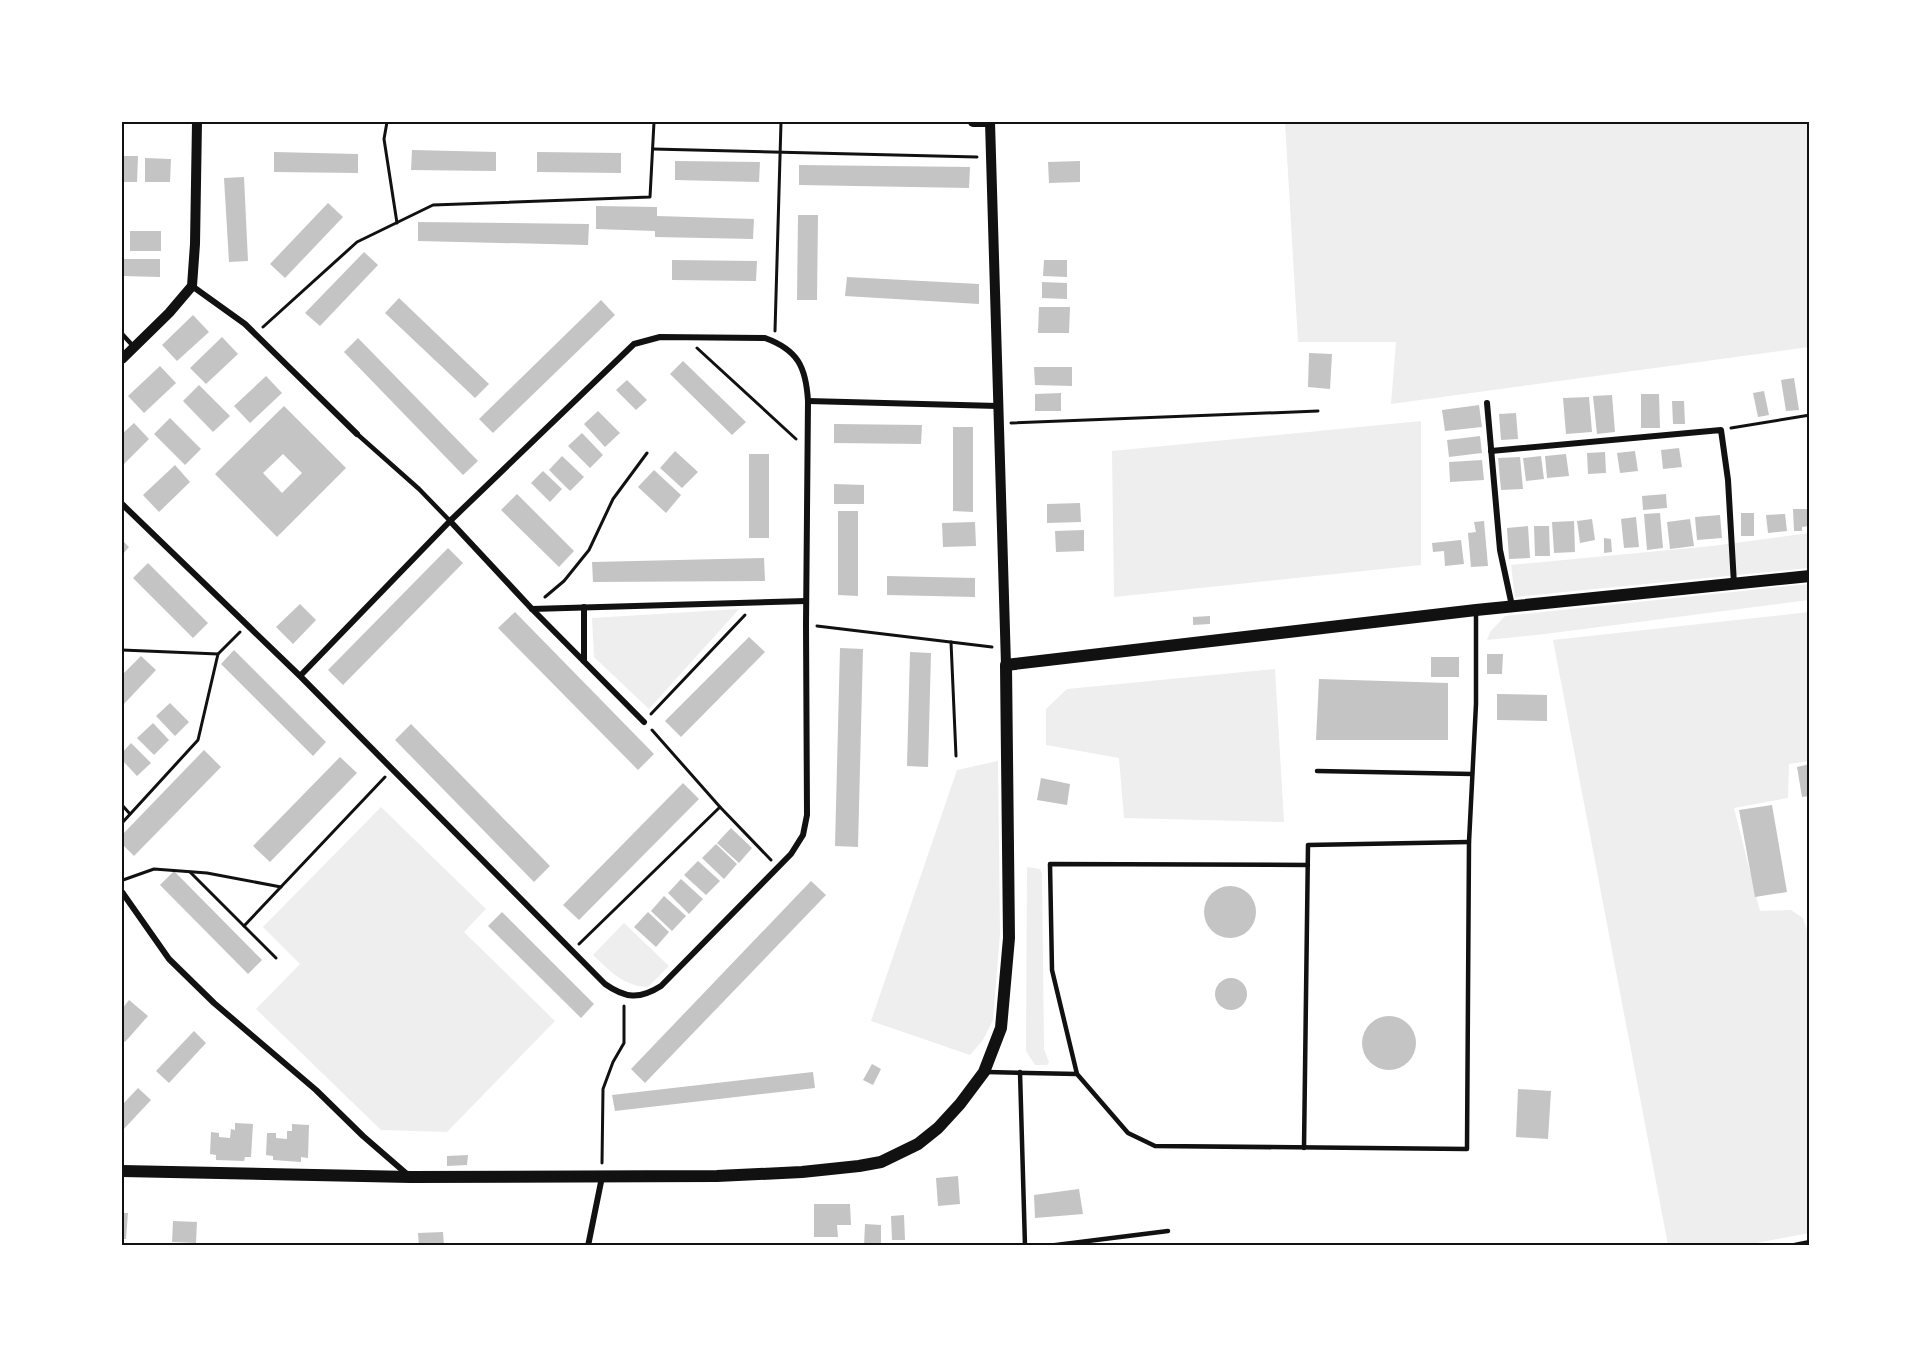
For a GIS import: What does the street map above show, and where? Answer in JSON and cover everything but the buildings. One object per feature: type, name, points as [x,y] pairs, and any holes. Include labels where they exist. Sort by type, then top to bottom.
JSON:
[{"type":"main road","points":[[122,1171],[411,1177],[602,1177],[781,1173],[881,1162],[918,1144],[938,1128],[960,1104],[984,1072],[1001,1028],[1010,938],[1006,665],[1512,606],[1809,576]]},
{"type":"street","points":[[122,359],[169,313],[192,286],[197,122]]},
{"type":"street","points":[[973,122],[990,122],[1006,665]]},
{"type":"street","points":[[192,286],[245,324],[357,434]]},
{"type":"street","points":[[122,504],[300,676],[604,984],[624,995],[649,994],[661,986],[791,854],[803,835],[807,815],[808,401],[803,369],[788,349],[765,338],[660,337],[634,344],[450,521],[300,676]]},
{"type":"street","points":[[808,401],[998,405]]},
{"type":"street","points":[[1487,403],[1500,550],[1512,606]]},
{"type":"street","points":[[1491,451],[1721,430],[1728,480],[1734,584]]},
{"type":"street","points":[[450,521],[532,609],[644,722]]},
{"type":"street","points":[[532,609],[806,601]]},
{"type":"street","points":[[584,608],[584,661]]},
{"type":"street","points":[[122,891],[169,958],[191,981],[411,1177]]},
{"type":"street","points":[[588,1245],[602,1177]]},
{"type":"lane","points":[[122,334],[134,346]]},
{"type":"lane","points":[[357,434],[419,489],[450,521]]},
{"type":"lane","points":[[1308,866],[1050,864],[1052,970],[1077,1074],[1128,1133],[1155,1146],[1467,1149],[1469,842],[1476,704],[1476,610]]},
{"type":"lane","points":[[1317,771],[1472,774]]},
{"type":"lane","points":[[1304,1148],[1308,845],[1469,842]]},
{"type":"lane","points":[[984,1072],[1077,1074]]},
{"type":"lane","points":[[1020,1072],[1025,1245]]},
{"type":"lane","points":[[1048,1245],[1168,1231]]},
{"type":"lane","points":[[1790,1245],[1809,1242]]},
{"type":"path","points":[[387,122],[384,139],[397,223]]},
{"type":"path","points":[[255,334],[357,242],[433,205],[650,197],[654,122]]},
{"type":"path","points":[[775,342],[781,122]]},
{"type":"path","points":[[653,150],[991,158]]},
{"type":"path","points":[[685,337],[808,451]]},
{"type":"path","points":[[999,423],[1318,411]]},
{"type":"path","points":[[1721,430],[1809,415]]},
{"type":"path","points":[[532,609],[564,581],[589,550],[613,499],[647,453]]},
{"type":"path","points":[[757,602],[644,722],[777,868]]},
{"type":"path","points":[[122,824],[198,740],[218,654],[247,625]]},
{"type":"path","points":[[806,625],[1005,648]]},
{"type":"path","points":[[951,642],[956,756]]},
{"type":"path","points":[[122,650],[218,654]]},
{"type":"path","points":[[244,926],[393,770]]},
{"type":"path","points":[[122,805],[130,814]]},
{"type":"path","points":[[572,951],[720,807]]},
{"type":"path","points":[[122,881],[154,869],[207,873],[281,887]]},
{"type":"path","points":[[189,872],[276,958]]},
{"type":"path","points":[[602,1177],[603,1089],[613,1062],[624,1042],[624,995]]},
{"type":"shaded area","points":[[1285,122],[1809,122],[1809,347],[1391,404],[1396,342],[1298,342]]},
{"type":"shaded area","points":[[1421,421],[1421,565],[1114,597],[1112,451]]},
{"type":"shaded area","points":[[1809,533],[1809,568],[1515,597],[1511,565],[1712,546]]},
{"type":"shaded area","points":[[1809,584],[1809,600],[1487,640],[1490,632],[1505,616]]},
{"type":"shaded area","points":[[739,609],[649,709],[594,657],[592,618]]},
{"type":"shaded area","points":[[1809,612],[1809,761],[1789,764],[1788,798],[1734,808],[1760,911],[1791,910],[1803,918],[1809,936],[1809,1233],[1746,1245],[1668,1245],[1553,640]]},
{"type":"shaded area","points":[[1275,669],[1284,822],[1124,818],[1119,758],[1046,745],[1046,709],[1067,689]]},
{"type":"shaded area","points":[[998,761],[1000,933],[993,1020],[983,1040],[970,1055],[871,1021],[957,770]]},
{"type":"shaded area","points":[[381,807],[486,909],[464,932],[555,1021],[447,1132],[381,1130],[256,1009],[300,964],[263,927]]},
{"type":"shaded area","points":[[1027,867],[1040,869],[1042,873],[1044,1049],[1049,1062],[1047,1065],[1035,1065],[1026,1051]]},
{"type":"shaded area","points":[[624,923],[669,966],[648,987],[624,981],[593,955]]}]
